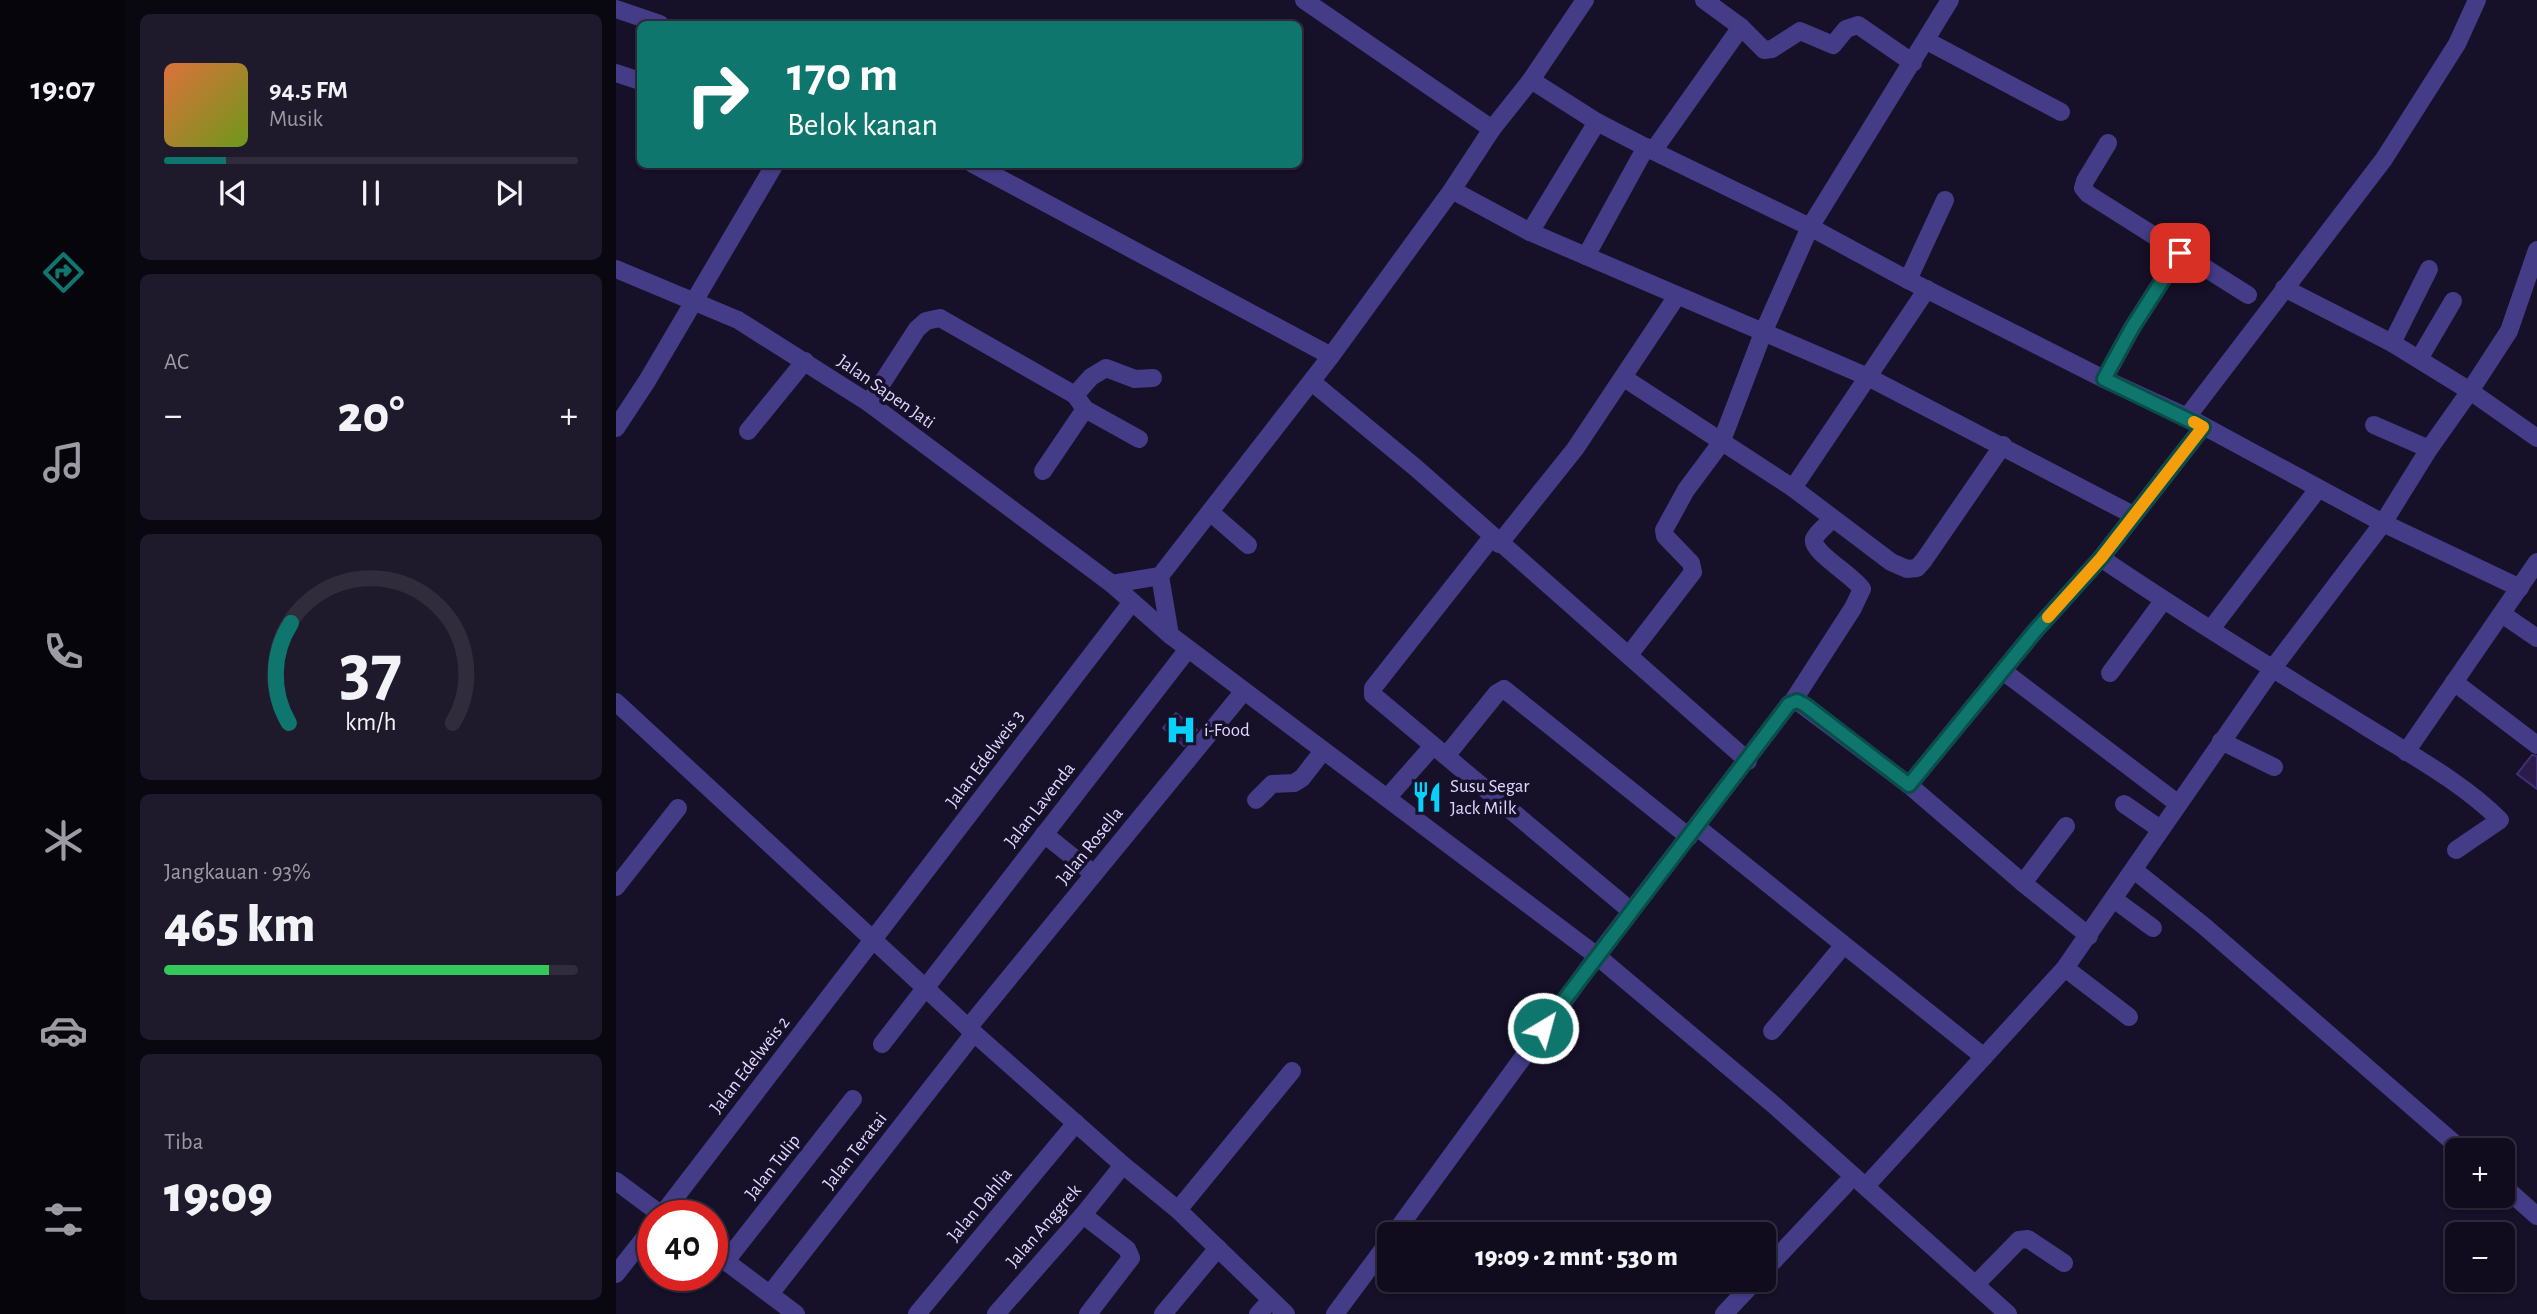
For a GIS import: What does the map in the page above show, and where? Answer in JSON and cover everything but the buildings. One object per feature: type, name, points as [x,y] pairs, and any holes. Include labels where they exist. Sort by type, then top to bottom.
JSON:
[{"type":"street","points":[[1304,0],[1492,129]]},
{"type":"street","points":[[1112,584],[1160,576],[1312,382],[1452,190],[1492,129],[1531,80],[1585,0]]},
{"type":"street","points":[[1704,0],[1741,27],[1764,50],[1800,31],[1833,45],[1846,29],[1858,25],[1913,63]]},
{"type":"street","points":[[1629,655],[1693,572],[1692,562],[1664,536],[1664,530],[1686,490],[1721,443],[1763,333],[1810,227],[1950,0]]},
{"type":"street","points":[[2187,417],[2384,159],[2457,44],[2477,0]]},
{"type":"street","points":[[616,9],[651,21]]},
{"type":"street","points":[[1586,256],[1649,149],[1741,27]]},
{"type":"street","points":[[1927,41],[2062,112]]},
{"type":"street","points":[[616,73],[637,79]]},
{"type":"street","points":[[1531,80],[1597,122],[1649,149],[1810,227],[2104,379],[2187,417],[2383,523],[2520,588]]},
{"type":"street","points":[[1530,232],[1597,122]]},
{"type":"street","points":[[2108,143],[2085,181],[2083,188],[2088,194],[2248,295]]},
{"type":"street","points":[[616,428],[695,301],[773,168]]},
{"type":"street","points":[[980,168],[1331,356]]},
{"type":"street","points":[[1452,190],[1530,232],[1868,377],[2133,514]]},
{"type":"street","points":[[1908,280],[1945,200]]},
{"type":"street","points":[[1866,1186],[2065,968],[2115,900],[2177,803],[2221,741],[2383,523],[2428,449],[2509,331],[2537,250]]},
{"type":"street","points":[[2104,379],[2132,328],[2180,253]]},
{"type":"street","name":"Jalan Sapen Jati","points":[[616,268],[745,324],[805,361],[869,403],[1112,584],[1188,649],[1597,956],[1774,1104],[2005,1313]]},
{"type":"street","points":[[2392,343],[2429,268]]},
{"type":"street","points":[[2284,288],[2392,343],[2470,391],[2537,438]]},
{"type":"street","points":[[1793,488],[1927,289]]},
{"type":"street","points":[[1631,911],[1374,698],[1372,690],[1496,540],[1576,449],[1677,296]]},
{"type":"street","points":[[2418,359],[2453,301]]},
{"type":"street","points":[[869,403],[917,329],[926,321],[940,318],[1139,439]]},
{"type":"street","points":[[748,431],[805,361]]},
{"type":"street","points":[[1044,471],[1091,377],[1107,368],[1135,379],[1153,378]]},
{"type":"street","points":[[1624,378],[1793,488],[1891,562],[1907,569],[1917,568],[2003,446]]},
{"type":"street","points":[[1312,382],[1416,468],[1748,761]]},
{"type":"street","points":[[2374,425],[2428,449]]},
{"type":"street","points":[[1909,785],[2036,630],[2101,558],[2203,427]]},
{"type":"street","points":[[2211,629],[2318,489]]},
{"type":"street","points":[[1210,512],[1248,545]]},
{"type":"street","points":[[1403,1222],[1597,956],[1793,701],[1853,608],[1862,589],[1851,576],[1816,550],[1813,543],[1814,538],[1832,519]]},
{"type":"street","points":[[2101,558],[2460,787],[2500,820],[2456,850]]},
{"type":"street","points":[[2406,752],[2537,562]]},
{"type":"street","points":[[1160,576],[1170,635]]},
{"type":"street","points":[[2110,673],[2163,600]]},
{"type":"street","name":"Jalan Edelweis 3","points":[[872,941],[1132,602]]},
{"type":"street","points":[[2501,614],[2537,638]]},
{"type":"street","name":"Jalan Lavenda","points":[[882,1044],[1188,649]]},
{"type":"street","points":[[2003,671],[2177,803]]},
{"type":"street","points":[[2455,682],[2537,745]]},
{"type":"street","points":[[1387,799],[1504,689],[1693,832],[1771,884],[1843,946],[1984,1057]]},
{"type":"street","name":"Jalan Rosella","points":[[971,1031],[1094,874],[1244,691]]},
{"type":"street","points":[[1793,701],[1805,705],[1909,785],[2089,936]]},
{"type":"street","points":[[616,702],[971,1031],[1178,1210],[1286,1314]]},
{"type":"street","points":[[2221,741],[2274,767]]},
{"type":"street","points":[[1256,800],[1272,783],[1294,783],[1302,778],[1324,751]]},
{"type":"street","points":[[2124,804],[2160,829]]},
{"type":"street","points":[[616,887],[678,808]]},
{"type":"street","points":[[2023,883],[2066,826]]},
{"type":"street","points":[[1044,834],[1094,874]]},
{"type":"street","points":[[2134,870],[2204,926],[2448,1138]]},
{"type":"street","points":[[2115,900],[2153,928]]},
{"type":"street","name":"Jalan Edelweis 2","points":[[674,1200],[872,941]]},
{"type":"street","points":[[1772,1031],[1843,946]]},
{"type":"street","points":[[2065,968],[2129,1017]]},
{"type":"street","name":"Jalan Teratai","points":[[770,1294],[971,1031]]},
{"type":"street","points":[[1178,1210],[1292,1071]]},
{"type":"street","name":"Jalan Tulip","points":[[728,1245],[853,1099]]},
{"type":"street","name":"Jalan Dahlia","points":[[916,1314],[1076,1123]]},
{"type":"street","name":"Jalan Anggrek","points":[[996,1314],[1123,1165]]},
{"type":"street","points":[[616,1181],[641,1200]]},
{"type":"street","points":[[1776,1258],[1846,1184]]},
{"type":"street","points":[[2515,1197],[2537,1216]]},
{"type":"street","points":[[1083,1215],[1130,1254],[1130,1263],[1088,1314]]},
{"type":"street","points":[[1976,1284],[2019,1240],[2028,1239],[2064,1263]]},
{"type":"street","points":[[616,1274],[637,1247]]},
{"type":"street","points":[[1163,1314],[1218,1248]]},
{"type":"street","points":[[1335,1314],[1377,1257]]},
{"type":"street","points":[[728,1263],[796,1314]]},
{"type":"street","points":[[1724,1314],[1744,1292]]},
{"type":"street","points":[[1258,1314],[1271,1300]]},
{"type":"slow traffic","points":[[2048,617],[2101,558],[2203,427],[2194,422]]},
{"type":"place","name":"i-Food","points":[[1181,730]]},
{"type":"place","name":"Susu Segar Jack Milk","points":[[1427,797]]},
{"type":"route","points":[[1543,1028],[1789,704],[1797,701],[1805,705],[1909,785],[2036,630],[2101,558],[2203,427],[2104,379],[2132,328],[2180,253]]}]
